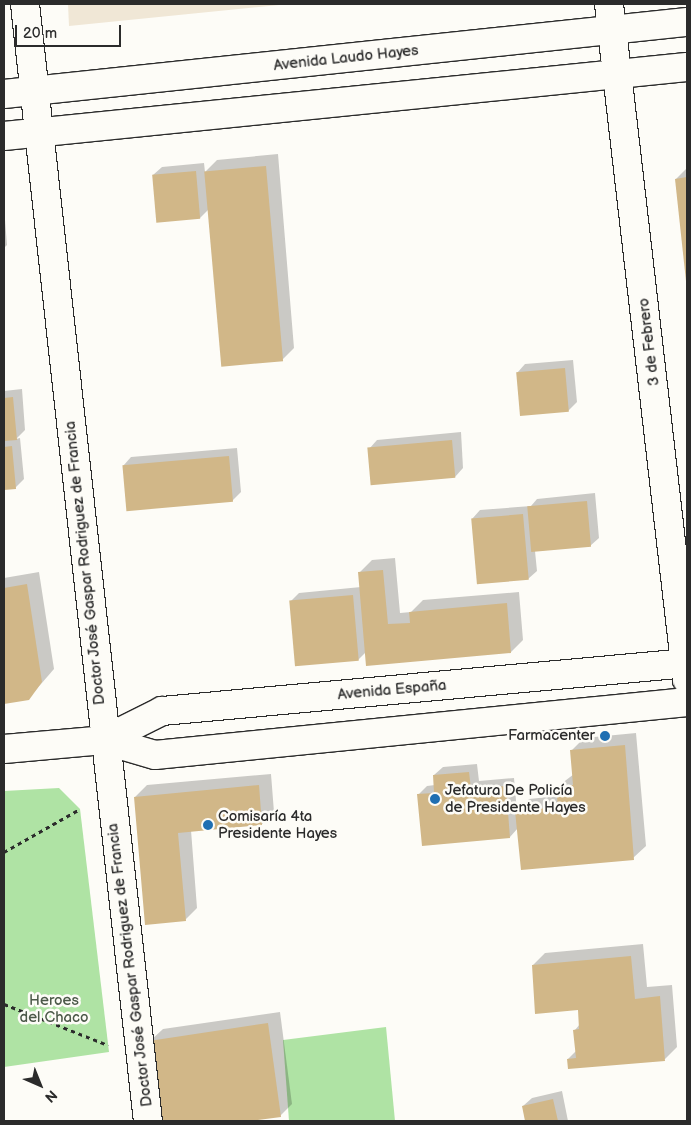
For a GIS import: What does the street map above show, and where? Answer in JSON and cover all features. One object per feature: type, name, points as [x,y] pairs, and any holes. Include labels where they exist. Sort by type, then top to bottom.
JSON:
[{"type":"street","name":"Doctor José Gaspar Rodriguez de Francia","points":[[25,4],[37,91],[38,132],[104,740],[148,1121]]},
{"type":"street","name":"Avenida Laudo Hayes","points":[[4,94],[611,17],[687,22]]},
{"type":"street","name":"3 de Febrero","points":[[611,17],[687,663],[687,680]]},
{"type":"street","points":[[4,136],[687,67]]},
{"type":"street","name":"Avenida España","points":[[4,749],[104,740],[162,710],[687,663]]},
{"type":"street","name":"Avenida España","points":[[104,740],[156,756],[687,702]]},
{"type":"path","points":[[4,852],[80,809]]},
{"type":"path","points":[[4,1004],[109,1045]]},
{"type":"shaded area","points":[[68,4],[289,4],[69,26]]},
{"type":"green space","name":"Heroes del Chaco","points":[[59,788],[80,809],[109,1052],[4,1067],[4,791]]},
{"type":"green space","points":[[386,1027],[395,1121],[289,1121],[283,1040]]},
{"type":"building","points":[[266,166],[283,361],[221,367],[204,171]]},
{"type":"building","points":[[196,171],[200,219],[156,223],[152,175]]},
{"type":"building","points":[[687,177],[687,281],[686,281],[675,179]]},
{"type":"building","points":[[565,368],[569,412],[520,416],[516,372]]},
{"type":"building","points":[[13,397],[17,440],[4,441],[4,398]]},
{"type":"building","points":[[452,440],[455,478],[371,485],[367,447]]},
{"type":"building","points":[[12,446],[16,489],[4,490],[4,447]]},
{"type":"building","points":[[229,456],[233,502],[126,511],[122,465]]},
{"type":"building","points":[[587,501],[591,547],[531,552],[527,506]]},
{"type":"building","points":[[523,514],[529,580],[477,584],[471,519]]},
{"type":"building","points":[[383,570],[388,624],[410,623],[409,612],[507,603],[511,653],[366,666],[358,572]]},
{"type":"building","points":[[27,584],[42,682],[29,700],[4,704],[4,588]]},
{"type":"building","points":[[353,595],[359,661],[295,666],[289,601]]},
{"type":"building","points":[[625,745],[634,860],[521,870],[515,811],[558,807],[556,786],[573,785],[570,750]]},
{"type":"building","points":[[469,772],[471,789],[506,786],[510,838],[422,846],[417,794],[434,793],[433,775]]},
{"type":"building","points":[[259,785],[262,825],[178,833],[186,921],[145,925],[134,797]]},
{"type":"building","points":[[631,956],[635,999],[660,996],[665,1061],[568,1069],[567,1059],[576,1058],[573,1030],[579,1029],[578,1010],[535,1014],[532,965]]},
{"type":"building","points":[[268,1023],[281,1117],[251,1121],[160,1121],[149,1041]]},
{"type":"building","points":[[553,1099],[558,1121],[525,1121],[522,1106]]},
{"type":"place","name":"Farmacenter","points":[[605,736]]},
{"type":"place","name":"Jefatura De Policía de Presidente Hayes","points":[[435,799]]},
{"type":"place","name":"Comisaría 4ta Presidente Hayes","points":[[208,825]]}]
